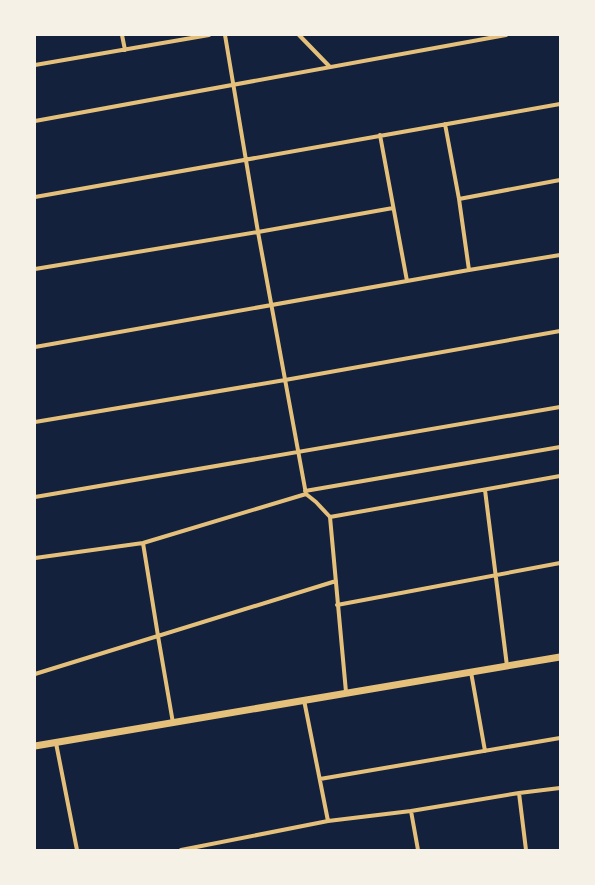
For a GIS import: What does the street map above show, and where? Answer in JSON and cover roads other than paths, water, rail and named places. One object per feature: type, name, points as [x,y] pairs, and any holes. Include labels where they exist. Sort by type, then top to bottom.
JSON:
[{"type":"street","points":[[122,35],[125,50]]},
{"type":"street","points":[[35,65],[209,35]]},
{"type":"street","points":[[225,35],[245,159],[306,492],[330,517],[346,692]]},
{"type":"street","points":[[300,35],[330,67]]},
{"type":"street","points":[[35,121],[506,35]]},
{"type":"street","points":[[35,197],[560,104]]},
{"type":"street","points":[[445,124],[459,199],[469,270]]},
{"type":"street","points":[[380,135],[407,281]]},
{"type":"street","points":[[459,199],[560,180]]},
{"type":"street","points":[[35,269],[393,208]]},
{"type":"street","points":[[35,347],[560,255]]},
{"type":"street","points":[[35,422],[285,380],[560,331]]},
{"type":"street","points":[[35,497],[560,407]]},
{"type":"street","points":[[35,558],[143,543],[306,492],[560,447]]},
{"type":"street","points":[[330,517],[560,476]]},
{"type":"street","points":[[485,490],[507,666]]},
{"type":"street","points":[[143,543],[173,723]]},
{"type":"street","points":[[338,605],[495,576],[560,562]]},
{"type":"street","points":[[35,674],[336,581]]},
{"type":"street","points":[[35,746],[346,692],[560,657]]},
{"type":"street","points":[[471,672],[485,751]]},
{"type":"street","points":[[304,700],[328,821]]},
{"type":"street","points":[[320,779],[560,738]]},
{"type":"street","points":[[56,742],[77,850]]},
{"type":"street","points":[[181,850],[328,821],[411,811],[519,793],[560,788]]},
{"type":"street","points":[[519,793],[526,850]]},
{"type":"street","points":[[411,811],[418,850]]}]
